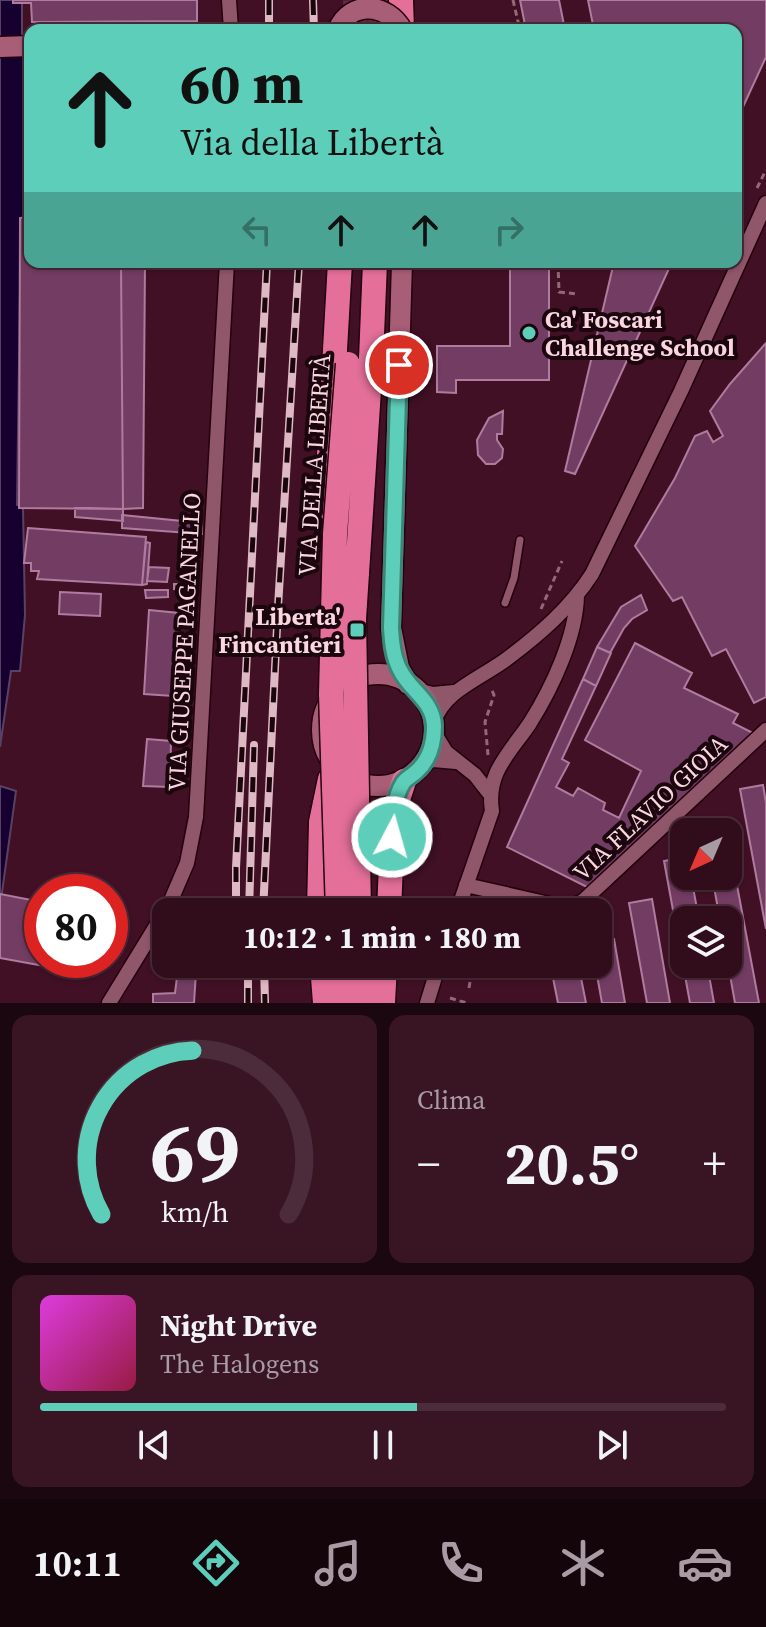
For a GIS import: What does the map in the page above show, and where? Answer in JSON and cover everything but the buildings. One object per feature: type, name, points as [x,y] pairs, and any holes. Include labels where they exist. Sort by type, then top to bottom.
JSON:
[{"type":"highway","points":[[401,0],[402,24]]},
{"type":"highway","points":[[340,268],[325,525],[324,622],[346,686]]},
{"type":"highway","name":"VIA DELLA LIBERTÀ","points":[[356,268],[360,361],[354,619],[359,898]]},
{"type":"highway","name":"VIA DELLA LIBERTÀ","points":[[338,898],[331,694],[335,534],[374,268]]},
{"type":"highway","points":[[319,898],[321,822],[331,768],[328,757]]},
{"type":"highway","points":[[390,898],[393,815],[413,773]]},
{"type":"highway","points":[[323,978],[325,1003]]},
{"type":"highway","points":[[341,978],[342,1003]]},
{"type":"highway","points":[[361,978],[362,1003]]},
{"type":"highway","points":[[383,1003],[384,978]]},
{"type":"street","points":[[229,0],[231,24]]},
{"type":"street","points":[[342,24],[349,14],[369,7],[389,13],[397,24]]},
{"type":"street","points":[[0,47],[24,46]]},
{"type":"street","points":[[742,256],[766,203]]},
{"type":"street","name":"VIA GIUSEPPE PAGANELLO","points":[[109,1003],[169,905],[187,863],[196,817],[227,268]]},
{"type":"street","points":[[402,268],[391,628],[386,649],[376,663],[346,686],[325,710],[323,742],[328,757],[339,771],[353,781],[370,786],[387,786],[433,760],[456,762]]},
{"type":"street","points":[[413,773],[428,757],[434,727],[445,701],[543,631],[577,596],[592,574],[675,405],[737,268]]},
{"type":"street","points":[[489,793],[504,757],[541,703],[573,631],[577,596]]},
{"type":"street","points":[[391,628],[399,668],[430,708],[439,743],[456,762],[475,775],[489,793],[492,811],[462,898]]},
{"type":"street","points":[[346,686],[386,675],[412,687],[445,694],[458,691]]},
{"type":"street","name":"VIA FLAVIO GIOIA","points":[[466,885],[558,906],[570,907],[583,901],[766,730]]},
{"type":"street","points":[[427,1003],[435,978]]},
{"type":"lane","points":[[325,525],[346,550]]},
{"type":"lane","points":[[505,603],[514,578],[520,540]]},
{"type":"lane","points":[[346,686],[359,660],[360,644],[360,588],[351,561]]},
{"type":"path","points":[[513,0],[519,24]]},
{"type":"path","points":[[558,268],[559,292],[577,294]]},
{"type":"path","points":[[537,619],[562,561]]},
{"type":"path","points":[[486,673],[494,695],[485,722],[486,765]]},
{"type":"path","points":[[469,988],[471,978]]},
{"type":"path","points":[[450,998],[467,1003]]},
{"type":"shaded area","points":[[0,0],[22,0],[24,216],[21,218],[17,505],[23,506],[25,615],[20,671],[11,671],[0,747]]},
{"type":"shaded area","points":[[0,786],[16,791],[0,907]]},
{"type":"tunnel","points":[[355,0],[356,24]]},
{"type":"tunnel","points":[[380,0],[380,24]]},
{"type":"railway","points":[[269,0],[269,24]]},
{"type":"railway","points":[[313,0],[314,24]]},
{"type":"railway","points":[[236,898],[267,268]]},
{"type":"railway","points":[[264,898],[299,268]]},
{"type":"railway","points":[[249,898],[254,745]]},
{"type":"railway","points":[[248,978],[248,1003]]},
{"type":"railway","points":[[264,978],[265,1003]]},
{"type":"place","name":"Ca' Foscari Challenge School","points":[[529,333]]},
{"type":"place","name":"Liberta' Fincantieri","points":[[357,630]]},
{"type":"route","points":[[392,837],[397,797],[404,781],[428,757],[434,732],[430,708],[423,696],[408,684],[393,649],[391,628],[399,365]]}]
